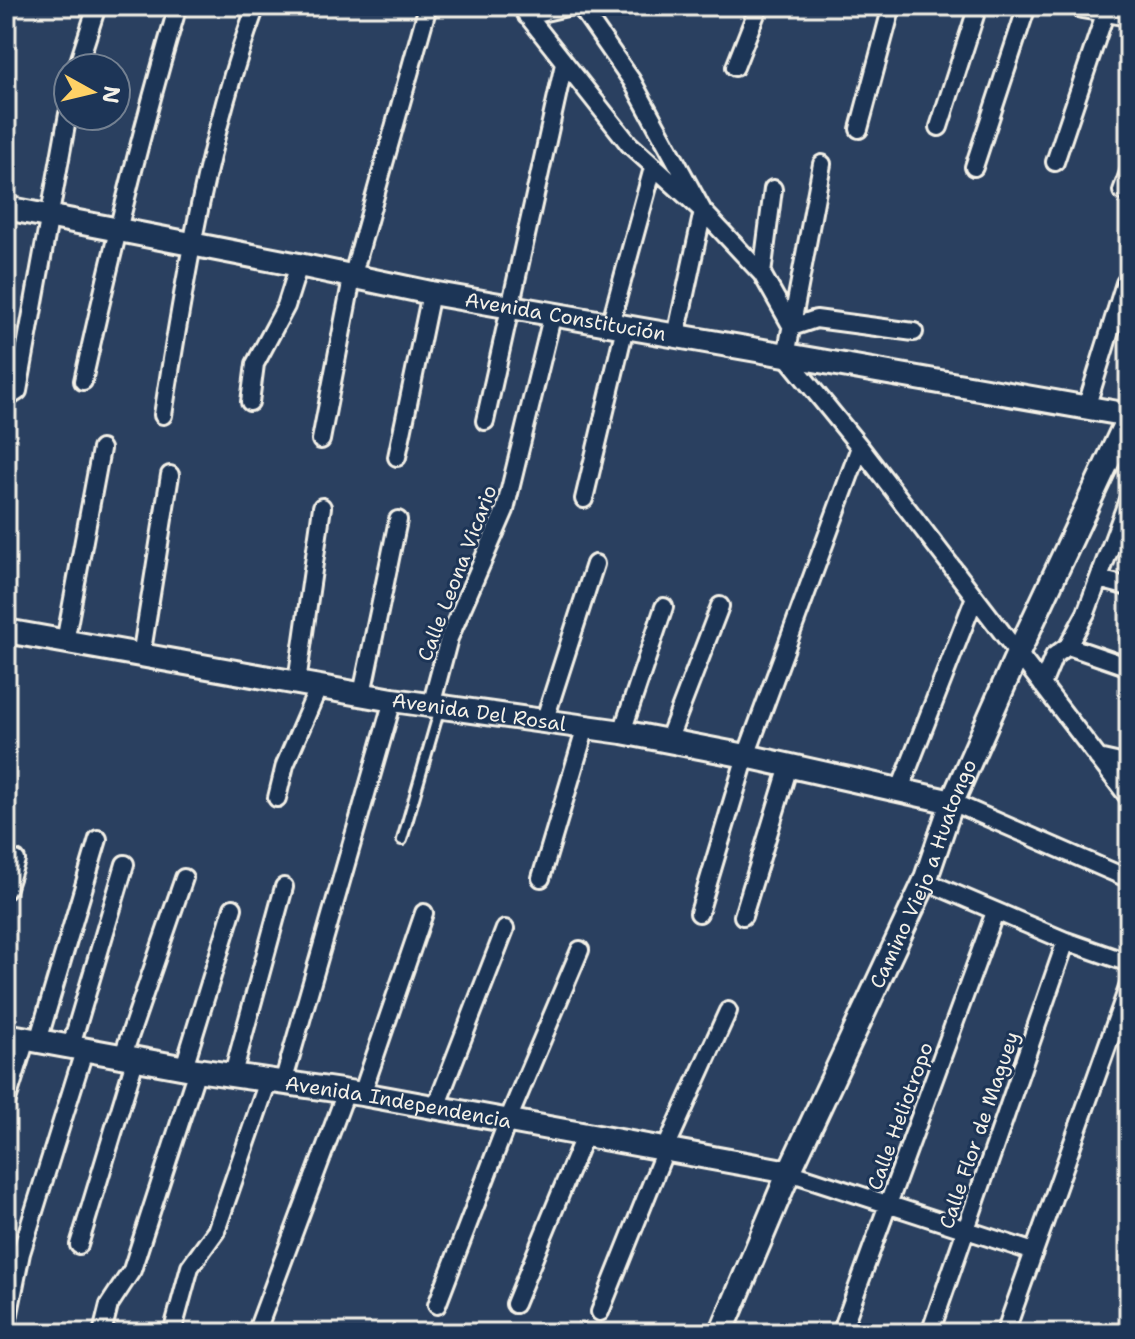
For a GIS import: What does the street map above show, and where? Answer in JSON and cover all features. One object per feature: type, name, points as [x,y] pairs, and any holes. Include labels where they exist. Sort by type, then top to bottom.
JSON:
[{"type":"main road","points":[[1082,6],[1129,14]]},
{"type":"main road","name":"Avenida Constitución","points":[[6,208],[431,293],[1129,416]]},
{"type":"main road","name":"Camino Viejo a Huatongo","points":[[721,1333],[789,1172],[925,881],[952,802],[1018,653],[1129,416]]},
{"type":"main road","name":"Avenida Del Rosal","points":[[6,631],[393,700],[622,732],[952,802]]},
{"type":"main road","name":"Avenida Independencia","points":[[23,1038],[436,1107],[789,1172]]},
{"type":"street","points":[[82,52],[97,6]]},
{"type":"street","points":[[83,381],[117,231],[154,85],[178,6]]},
{"type":"street","points":[[163,415],[190,245],[237,56],[256,6]]},
{"type":"street","points":[[321,440],[352,278],[428,6]]},
{"type":"street","points":[[523,11],[571,6]]},
{"type":"street","points":[[580,6],[632,81],[703,211],[676,336]]},
{"type":"street","points":[[735,67],[759,6]]},
{"type":"street","points":[[859,129],[892,6]]},
{"type":"street","points":[[939,127],[978,6]]},
{"type":"street","points":[[974,167],[1027,6]]},
{"type":"street","points":[[523,11],[629,144],[703,211],[762,274],[792,327]]},
{"type":"street","points":[[1055,162],[1106,11]]},
{"type":"street","points":[[485,421],[564,64]]},
{"type":"street","points":[[6,399],[18,391],[64,132]]},
{"type":"street","points":[[822,164],[786,356],[860,447],[1129,798]]},
{"type":"street","points":[[584,499],[653,168]]},
{"type":"street","points":[[1122,191],[1129,172]]},
{"type":"street","points":[[762,274],[773,189]]},
{"type":"street","points":[[250,402],[255,364],[286,306],[299,265]]},
{"type":"street","points":[[1086,408],[1125,283]]},
{"type":"street","points":[[397,457],[431,293]]},
{"type":"street","name":"Calle Leona Vicario","points":[[436,707],[449,638],[505,510],[553,313]]},
{"type":"street","points":[[792,327],[816,319],[914,332]]},
{"type":"street","points":[[699,913],[746,756],[860,447]]},
{"type":"street","points":[[65,642],[101,449]]},
{"type":"street","points":[[141,657],[170,475]]},
{"type":"street","points":[[1042,685],[1054,656],[1068,646],[1099,579],[1129,497]]},
{"type":"street","points":[[277,798],[308,684],[322,507]]},
{"type":"street","points":[[362,694],[398,520]]},
{"type":"street","points":[[544,722],[595,564]]},
{"type":"street","points":[[1099,579],[1129,587]]},
{"type":"street","points":[[900,789],[975,597]]},
{"type":"street","points":[[668,741],[720,606]]},
{"type":"street","points":[[622,732],[664,607]]},
{"type":"street","points":[[1068,646],[1129,667]]},
{"type":"street","points":[[172,1333],[190,1267],[216,1231],[275,1082],[393,700]]},
{"type":"street","points":[[541,878],[586,727]]},
{"type":"street","points":[[1098,758],[1129,765]]},
{"type":"street","points":[[743,916],[789,766]]},
{"type":"street","points":[[952,802],[1129,879]]},
{"type":"street","points":[[6,1103],[23,1038],[98,839]]},
{"type":"street","points":[[6,890],[16,860]]},
{"type":"street","points":[[6,1328],[21,1253],[125,864]]},
{"type":"street","points":[[79,1245],[130,1056],[184,878]]},
{"type":"street","points":[[925,881],[1066,941],[1129,963]]},
{"type":"street","points":[[233,1074],[284,887]]},
{"type":"street","points":[[102,1333],[109,1305],[132,1270],[191,1068],[233,908]]},
{"type":"street","name":"Calle Heliotropo","points":[[841,1333],[995,912]]},
{"type":"street","points":[[256,1333],[424,913]]},
{"type":"street","points":[[436,1107],[505,929]]},
{"type":"street","name":"Calle Flor de Maguey","points":[[930,1333],[1066,941]]},
{"type":"street","points":[[437,1305],[508,1120],[580,950]]},
{"type":"street","points":[[1005,1333],[1129,985]]},
{"type":"street","points":[[600,1312],[665,1150],[728,1011]]},
{"type":"street","points":[[515,1304],[585,1134]]},
{"type":"street","points":[[789,1172],[1034,1252]]},
{"type":"lane","points":[[402,840],[436,707]]}]
